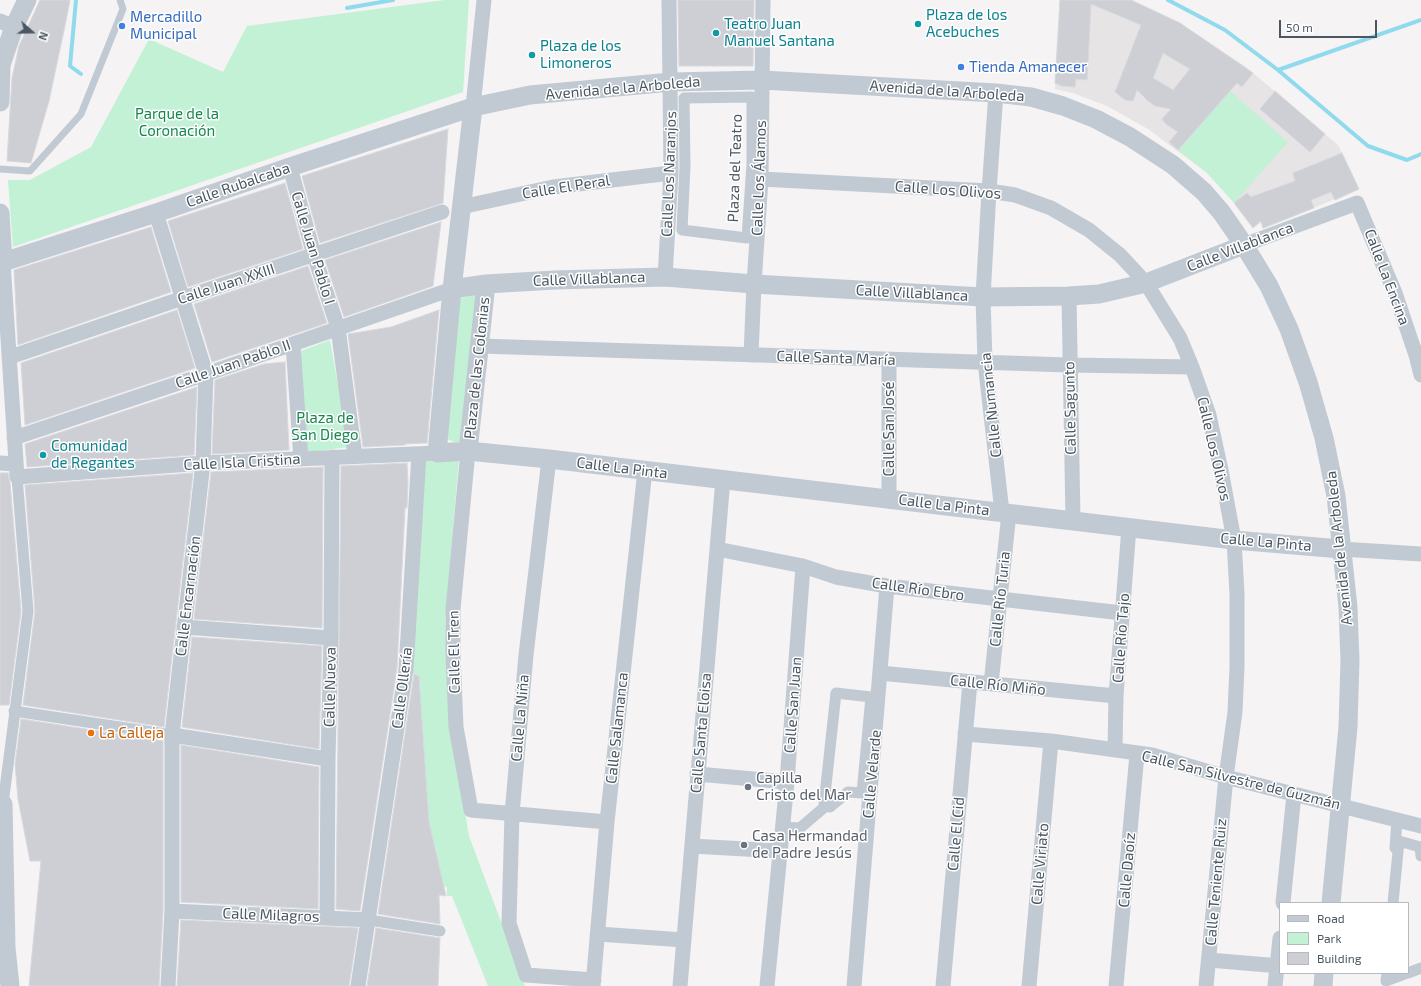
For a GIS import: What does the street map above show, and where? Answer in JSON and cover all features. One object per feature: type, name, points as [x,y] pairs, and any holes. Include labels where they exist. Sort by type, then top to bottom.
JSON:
[{"type":"street","points":[[0,102],[1,65],[7,24],[27,0]]},
{"type":"street","points":[[428,453],[452,289],[484,0]]},
{"type":"street","name":"Calle Los Naranjos","points":[[665,277],[671,173],[669,0]]},
{"type":"street","name":"Calle Los Álamos","points":[[751,355],[761,179],[763,0]]},
{"type":"street","name":"Avenida de la Arboleda","points":[[473,106],[530,95],[671,82],[762,80],[996,93],[1031,97],[1063,106],[1096,119],[1130,137],[1172,165],[1204,192],[1222,213],[1244,245],[1269,286],[1289,330],[1308,382],[1324,438],[1336,496],[1348,607],[1350,660],[1348,728],[1331,902]]},
{"type":"street","name":"Calle Numancia","points":[[996,93],[983,297],[985,362],[1006,512]]},
{"type":"street","name":"Plaza del Teatro","points":[[752,97],[752,164],[747,238],[682,230],[685,166],[684,98],[752,97]]},
{"type":"street","name":"Calle Rubalcaba","points":[[3,262],[156,213],[473,106]]},
{"type":"street","name":"Calle Juan Pablo I","points":[[290,167],[314,255],[338,328]]},
{"type":"street","name":"Calle El Peral","points":[[461,207],[553,187],[671,173]]},
{"type":"street","name":"Calle Los Olivos","points":[[761,179],[989,191],[1015,195],[1051,208],[1089,230],[1120,255],[1146,283],[1180,338],[1209,415],[1234,540],[1237,594],[1237,675],[1235,712],[1226,777]]},
{"type":"street","name":"Calle Villablanca","points":[[452,289],[486,284],[612,277],[665,277],[754,284],[983,297],[1069,296],[1099,294],[1146,283],[1357,203]]},
{"type":"street","name":"Calle La Encina","points":[[1357,203],[1395,293],[1416,355],[1421,375]]},
{"type":"street","name":"Calle Juan XXIII","points":[[6,362],[183,298],[442,212]]},
{"type":"street","points":[[0,213],[6,362],[17,471],[28,612],[1,804],[3,948],[10,986]]},
{"type":"street","name":"Calle Encarnación","points":[[156,213],[206,374],[203,463],[172,735],[172,911],[168,986]]},
{"type":"street","name":"Plaza de las Colonias","points":[[468,451],[486,284]]},
{"type":"street","name":"Calle Juan Pablo II","points":[[14,438],[206,374],[452,289]]},
{"type":"street","name":"Calle Sagunto","points":[[1069,296],[1069,365],[1073,520]]},
{"type":"street","points":[[338,328],[355,456]]},
{"type":"street","points":[[293,344],[301,459]]},
{"type":"street","name":"Calle Santa María","points":[[480,346],[1069,365],[1192,367]]},
{"type":"street","name":"Calle San José","points":[[889,359],[889,499]]},
{"type":"street","name":"Calle La Pinta","points":[[468,451],[723,479],[1234,540],[1421,554]]},
{"type":"street","name":"Calle Isla Cristina","points":[[0,463],[17,471],[468,451]]},
{"type":"street","name":"Calle El Tren","points":[[468,451],[453,608],[456,727],[471,810],[512,814]]},
{"type":"street","name":"Calle Ollería","points":[[358,986],[406,669],[428,453]]},
{"type":"street","name":"Calle Nueva","points":[[327,918],[332,457]]},
{"type":"street","name":"Calle La Niña","points":[[549,459],[526,654],[512,814],[509,923],[526,975],[593,983]]},
{"type":"street","name":"Calle Salamanca","points":[[593,983],[607,822],[645,470]]},
{"type":"street","name":"Calle Santa Eloisa","points":[[680,986],[723,479]]},
{"type":"street","name":"Calle Río Turia","points":[[991,684],[1000,599],[1006,512]]},
{"type":"street","name":"Calle Río Tajo","points":[[1115,750],[1116,696],[1129,527]]},
{"type":"street","name":"Calle Río Ebro","points":[[717,549],[803,566],[836,576],[887,586],[1122,613]]},
{"type":"street","name":"Calle San Juan","points":[[767,986],[787,782],[803,566]]},
{"type":"street","name":"Calle Velarde","points":[[854,986],[887,586]]},
{"type":"street","points":[[184,628],[331,638]]},
{"type":"street","name":"Calle Río Miño","points":[[880,673],[1116,696]]},
{"type":"street","name":"Calle El Cid","points":[[943,986],[964,734],[970,682]]},
{"type":"street","points":[[783,827],[800,828],[827,805],[830,807],[848,792],[862,793],[871,697],[836,693],[824,804],[827,805]]},
{"type":"street","points":[[14,711],[328,759]]},
{"type":"street","name":"Calle San Silvestre de Guzmán","points":[[964,734],[1051,741],[1152,755],[1226,777],[1421,826]]},
{"type":"street","name":"Calle Viriato","points":[[1029,986],[1051,741]]},
{"type":"street","name":"Calle Daoíz","points":[[1116,986],[1137,754]]},
{"type":"street","points":[[697,774],[787,782]]},
{"type":"street","name":"Calle Teniente Ruiz","points":[[1206,986],[1226,777]]},
{"type":"street","points":[[1283,902],[1294,794]]},
{"type":"street","points":[[512,814],[607,822]]},
{"type":"street","points":[[1392,902],[1397,820]]},
{"type":"street","points":[[1392,902],[1399,841],[1420,847],[1421,856]]},
{"type":"street","points":[[692,846],[780,851]]},
{"type":"street","name":"Calle Milagros","points":[[172,911],[369,920]]},
{"type":"street","points":[[369,920],[440,931]]},
{"type":"street","points":[[598,934],[684,940]]},
{"type":"street","points":[[1209,960],[1279,966],[1275,986]]},
{"type":"street","points":[[1409,973],[1421,968]]},
{"type":"street","points":[[1323,986],[1324,974]]},
{"type":"street","points":[[1387,974],[1386,981],[1405,974]]},
{"type":"lane","points":[[0,169],[30,171],[81,114],[123,9],[120,0]]},
{"type":"shaded area","points":[[1060,0],[1131,0],[1180,23],[1246,67],[1338,145],[1359,189],[1263,229],[1260,222],[1253,228],[1229,196],[1207,173],[1148,129],[1107,106],[1073,93],[1055,89]]},
{"type":"green space","name":"Parque de la Coronación","points":[[445,0],[469,0],[463,92],[13,247],[8,180],[30,180],[91,147],[149,39],[223,72],[247,26]]},
{"type":"green space","points":[[1230,91],[1288,142],[1234,203],[1207,173],[1178,150]]},
{"type":"green space","points":[[480,294],[463,438],[459,442],[454,442],[445,438],[455,299]]},
{"type":"green space","name":"Plaza de San Diego","points":[[330,340],[349,447],[307,452],[298,352]]},
{"type":"green space","points":[[423,459],[459,459],[445,620],[451,727],[469,836],[525,986],[488,986],[452,896],[447,896],[447,887],[443,886],[429,822],[419,676],[412,673]]},
{"type":"building","points":[[40,0],[70,0],[49,101],[31,163],[7,161],[12,78],[19,46]]},
{"type":"building","name":"Teatro Juan Manuel Santana","points":[[678,0],[754,0],[753,66],[679,66]]},
{"type":"building","points":[[1060,0],[1131,0],[1180,23],[1253,73],[1242,87],[1237,83],[1178,150],[1169,142],[1178,132],[1166,124],[1162,119],[1171,109],[1155,106],[1137,90],[1133,101],[1125,100],[1115,92],[1141,25],[1091,4],[1087,80],[1076,79],[1075,87],[1062,86],[1055,83]],"holes":[[[1163,53],[1190,69],[1173,90],[1153,78]]]},
{"type":"building","points":[[1275,91],[1325,134],[1310,152],[1260,109]]},
{"type":"building","points":[[448,129],[443,203],[320,243],[302,176]]},
{"type":"building","points":[[1342,153],[1359,189],[1335,200],[1331,192],[1311,200],[1314,208],[1263,228],[1261,221],[1253,228],[1234,203],[1247,193],[1251,197],[1295,181],[1293,173]]},
{"type":"building","points":[[285,183],[303,249],[188,287],[168,221]]},
{"type":"building","points":[[441,222],[433,286],[344,317],[325,260]]},
{"type":"building","points":[[151,227],[171,292],[18,345],[14,270]]},
{"type":"building","points":[[308,266],[327,323],[212,362],[194,304]]},
{"type":"building","points":[[177,310],[195,368],[25,425],[21,363]]},
{"type":"building","points":[[439,310],[427,443],[363,447],[348,334],[391,327]]},
{"type":"building","points":[[285,362],[289,450],[212,454],[215,380],[264,364]]},
{"type":"building","points":[[197,387],[194,455],[27,467],[25,444]]},
{"type":"building","points":[[407,463],[407,508],[405,508],[397,668],[360,911],[336,909],[341,466]]},
{"type":"building","points":[[323,467],[322,628],[194,619],[211,472]]},
{"type":"building","points":[[0,473],[8,473],[10,483],[21,611],[9,705],[0,705]]},
{"type":"building","points":[[193,473],[164,727],[23,705],[35,611],[25,485]]},
{"type":"building","points":[[192,637],[322,646],[319,749],[182,727]]},
{"type":"building","points":[[414,674],[419,676],[429,822],[446,896],[439,895],[440,924],[378,914]]},
{"type":"building","points":[[21,719],[163,741],[163,911],[159,986],[29,986],[41,861],[30,861],[18,799],[15,764]]},
{"type":"building","points":[[181,745],[319,767],[318,909],[181,902]]},
{"type":"building","points":[[181,920],[358,928],[349,986],[177,986]]},
{"type":"building","points":[[376,928],[440,938],[438,986],[367,986]]},
{"type":"waterway","points":[[76,0],[70,66],[81,74]]},
{"type":"waterway","points":[[347,8],[393,0]]},
{"type":"waterway","points":[[1168,0],[1225,30],[1278,70],[1421,20]]},
{"type":"waterway","points":[[1278,70],[1368,146],[1407,160],[1421,154]]},
{"type":"place","name":"Plaza de los Acebuches","points":[[918,24]]},
{"type":"place","name":"Mercadillo Municipal","points":[[122,26]]},
{"type":"place","name":"Teatro Juan Manuel Santana","points":[[716,33]]},
{"type":"place","name":"Plaza de los Limoneros","points":[[532,55]]},
{"type":"place","name":"Tienda Amanecer","points":[[961,67]]},
{"type":"place","name":"Comunidad de Regantes","points":[[43,455]]},
{"type":"place","name":"La Calleja","points":[[91,733]]},
{"type":"place","name":"Capilla Cristo del Mar","points":[[748,787]]},
{"type":"place","name":"Casa Hermandad de Padre Jesús","points":[[744,845]]}]
